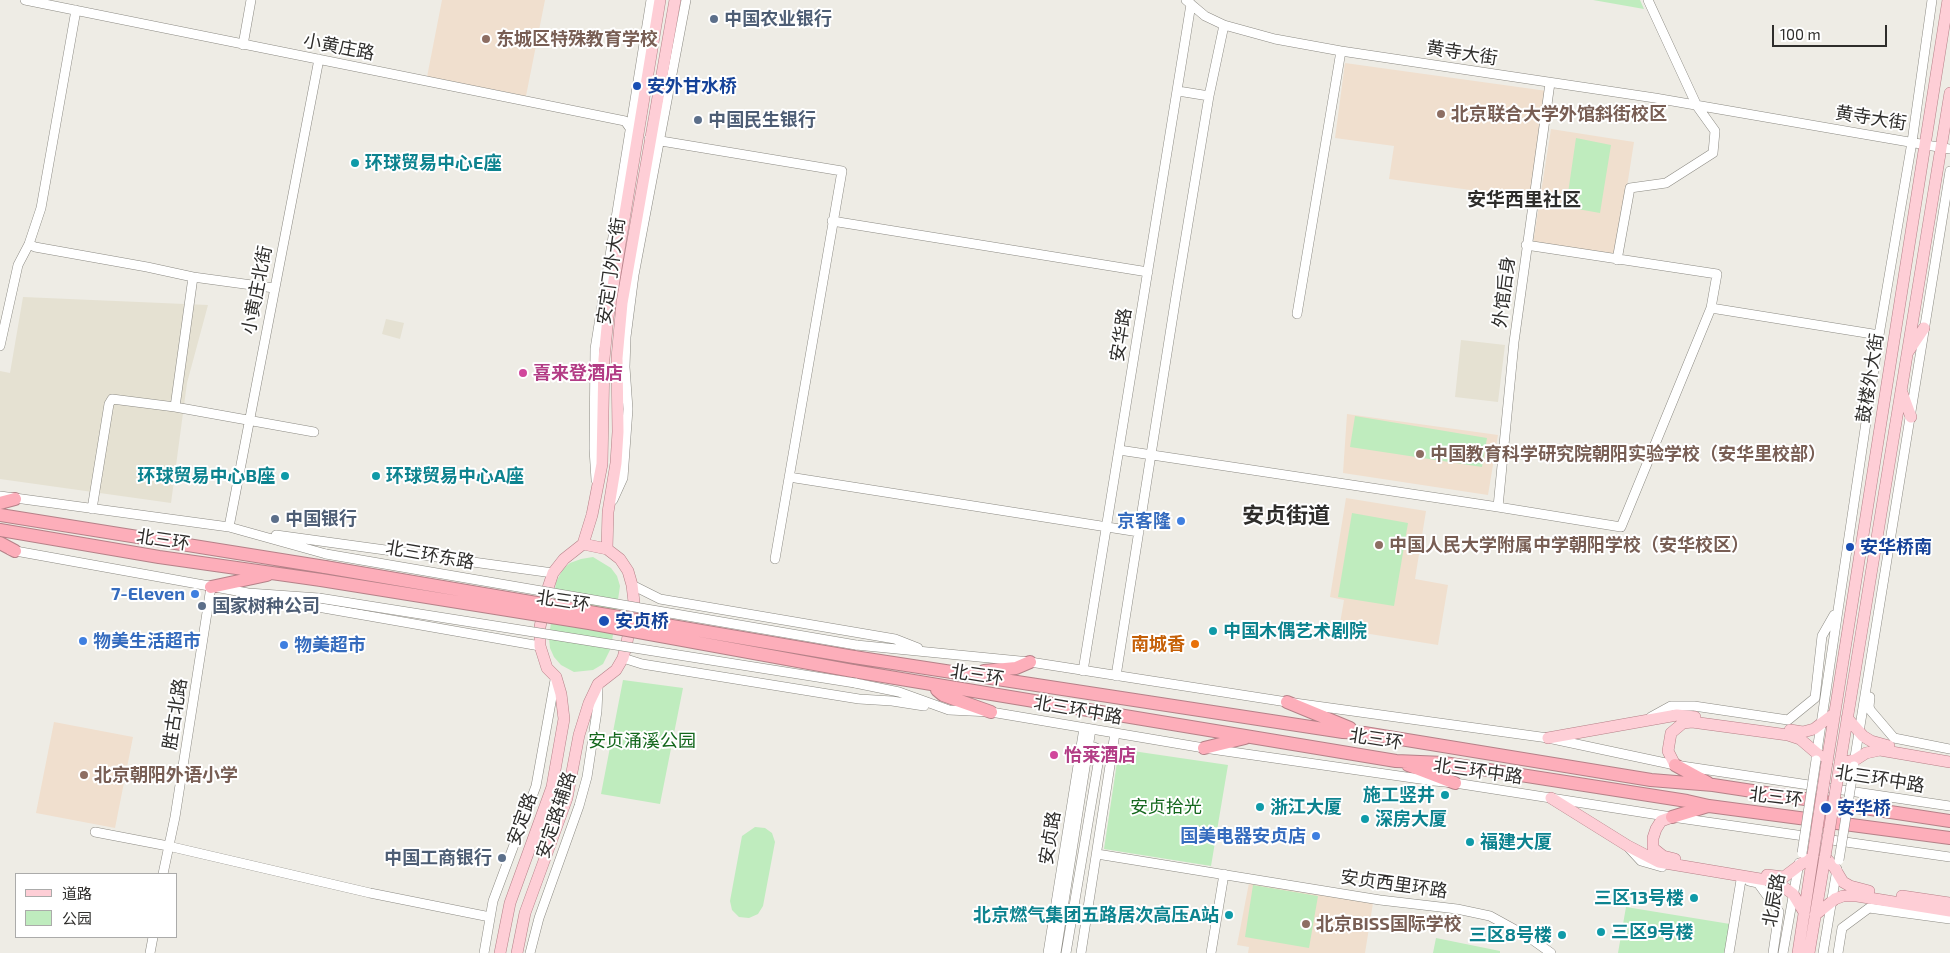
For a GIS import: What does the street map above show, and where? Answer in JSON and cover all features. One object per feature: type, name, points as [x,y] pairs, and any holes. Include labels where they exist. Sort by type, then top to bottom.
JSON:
[{"type":"highway","points":[[0,503],[15,499]]},
{"type":"highway","name":"北三环","points":[[0,515],[325,560],[855,651],[964,672],[1343,732],[1364,733],[1651,780],[1712,786],[1950,821]]},
{"type":"highway","name":"北三环","points":[[0,530],[159,557],[278,573],[589,623],[854,677],[929,685],[1253,736],[1396,761],[1444,763],[1687,800],[1709,806],[1950,838]]},
{"type":"highway","points":[[0,543],[14,551]]},
{"type":"highway","points":[[211,587],[278,573]]},
{"type":"highway","points":[[964,672],[1016,668],[1030,662]]},
{"type":"highway","points":[[929,685],[943,695],[991,712]]},
{"type":"highway","points":[[1287,702],[1364,733]]},
{"type":"highway","points":[[1204,748],[1253,736]]},
{"type":"highway","points":[[1396,761],[1454,783]]},
{"type":"highway","points":[[1675,765],[1712,786]]},
{"type":"highway","points":[[1672,817],[1709,806]]},
{"type":"main road","name":"安定门外大街","points":[[583,544],[602,455],[604,359],[608,317],[634,134],[660,0]]},
{"type":"main road","name":"安定门外大街","points":[[607,549],[608,512],[616,463],[618,432],[618,358],[622,304],[655,140],[675,0]]},
{"type":"main road","name":"鼓楼外大街","points":[[1820,758],[1835,713],[1948,0]]},
{"type":"main road","name":"鼓楼外大街","points":[[1840,764],[1906,355],[1946,148],[1950,93]]},
{"type":"main road","points":[[1906,355],[1924,328]]},
{"type":"main road","points":[[1901,388],[1911,417]]},
{"type":"main road","points":[[540,646],[540,627],[547,591],[553,573],[564,559],[583,544],[607,549],[620,559],[628,571],[634,602],[623,658],[616,670],[598,684]]},
{"type":"main road","name":"安定路","points":[[500,953],[510,903],[552,787],[564,719],[561,694],[556,677],[547,668],[540,646]]},
{"type":"main road","name":"安定路","points":[[517,953],[525,913],[567,798],[579,735],[598,684]]},
{"type":"main road","points":[[1548,738],[1677,715],[1803,732],[1814,729],[1835,713]]},
{"type":"main road","points":[[1847,718],[1871,741],[1880,745],[1950,756]]},
{"type":"main road","points":[[1672,817],[1662,821],[1653,838],[1653,848],[1663,856],[1768,876],[1784,877],[1798,867],[1807,854],[1820,758],[1800,739],[1788,735],[1692,722],[1683,723],[1670,733],[1668,751],[1675,765]]},
{"type":"main road","points":[[1950,762],[1880,750],[1866,753],[1854,763],[1840,764],[1825,857],[1838,865],[1843,882],[1858,889],[1950,902]]},
{"type":"main road","points":[[1550,798],[1628,846],[1659,862],[1772,881],[1793,894],[1809,914],[1844,896],[1857,896],[1950,911]]},
{"type":"main road","name":"北辰路","points":[[1807,854],[1809,953]]},
{"type":"main road","name":"北辰路","points":[[1798,953],[1825,857]]},
{"type":"street","name":"小黄庄路","points":[[25,0],[44,2],[243,45],[625,121],[634,134]]},
{"type":"street","points":[[243,45],[251,0]]},
{"type":"street","points":[[634,134],[651,0]]},
{"type":"street","points":[[686,0],[655,140],[842,172],[775,559]]},
{"type":"street","points":[[1617,260],[1630,188],[1666,183],[1713,153],[1715,132],[1697,106],[1648,0]]},
{"type":"street","name":"鼓楼外大街","points":[[1820,758],[1821,724],[1837,611],[1879,335],[1912,142],[1932,0]]},
{"type":"street","name":"黄寺大街","points":[[1189,2],[1205,16],[1224,25],[1275,39],[1341,51],[1697,106],[1946,148]]},
{"type":"street","name":"安华路","points":[[1083,671],[1178,91],[1189,2]]},
{"type":"street","points":[[0,346],[18,265],[29,244],[41,208],[76,10]]},
{"type":"street","points":[[1116,676],[1209,96],[1224,25]]},
{"type":"street","points":[[1297,314],[1341,51]]},
{"type":"street","name":"小黄庄北街","points":[[229,527],[319,60]]},
{"type":"street","name":"外馆后身","points":[[1498,506],[1514,342],[1550,83]]},
{"type":"street","points":[[1178,91],[1209,96]]},
{"type":"street","points":[[1823,953],[1950,171]]},
{"type":"street","points":[[832,221],[1148,272]]},
{"type":"street","points":[[29,244],[35,248],[147,266],[194,277],[274,288]]},
{"type":"street","points":[[1119,450],[1498,506],[1621,527],[1711,308],[1718,274],[1526,245]]},
{"type":"street","points":[[175,407],[194,277]]},
{"type":"street","points":[[1711,308],[1879,335]]},
{"type":"street","points":[[92,509],[108,404],[112,399],[175,407],[314,432]]},
{"type":"street","points":[[789,477],[1139,532]]},
{"type":"street","points":[[0,496],[553,573]]},
{"type":"street","points":[[243,530],[325,560]]},
{"type":"street","points":[[0,548],[248,593],[303,605],[540,646]]},
{"type":"street","points":[[632,585],[660,599],[895,639],[927,652]]},
{"type":"street","name":"胜古北路","points":[[163,873],[175,817],[211,587]]},
{"type":"street","points":[[248,593],[319,598],[854,677]]},
{"type":"street","points":[[1642,722],[1671,706],[1694,706],[1788,720],[1815,698],[1822,636],[1837,611]]},
{"type":"street","points":[[1877,619],[1879,639],[1869,703],[1871,711],[1894,738],[1950,749]]},
{"type":"street","name":"北三环中路","points":[[855,651],[927,652],[1030,662],[1287,702],[1548,738],[1675,765],[1950,806]]},
{"type":"street","points":[[623,658],[642,664],[859,699],[892,701],[949,710]]},
{"type":"street","name":"安定路辅路","points":[[484,953],[490,917],[499,882],[536,786],[556,677]]},
{"type":"street","name":"北三环中路","points":[[854,677],[949,710],[991,712],[1204,748],[1454,783],[1950,857]]},
{"type":"street","name":"安定路辅路","points":[[530,953],[539,918],[579,806],[587,776],[597,711],[598,684]]},
{"type":"street","name":"安贞路","points":[[1056,953],[1088,750],[1087,728]]},
{"type":"street","name":"安贞路","points":[[1048,953],[1087,728]]},
{"type":"street","points":[[1080,953],[1115,733]]},
{"type":"street","points":[[1088,750],[1094,747],[1098,749],[1098,763],[1106,794]]},
{"type":"street","name":"安贞路","points":[[1066,953],[1098,763]]},
{"type":"street","points":[[95,832],[168,846],[370,893],[490,917]]},
{"type":"street","points":[[1628,846],[1641,861],[1664,868],[1758,883],[1779,912],[1773,953]]},
{"type":"street","name":"安贞西里环路","points":[[1097,854],[1380,900],[1457,909],[1490,916],[1530,938],[1551,953]]},
{"type":"street","name":"北辰路","points":[[1783,953],[1798,867]]},
{"type":"street","points":[[1211,953],[1224,874]]},
{"type":"street","points":[[1729,953],[1741,880]]},
{"type":"street","points":[[1838,953],[1842,928],[1869,908],[1950,919]]},
{"type":"street","points":[[1070,927],[1088,910]]},
{"type":"street","points":[[1052,926],[1059,935]]},
{"type":"street","points":[[150,953],[153,938]]},
{"type":"shaded area","name":"东城区特殊教育学校","points":[[442,0],[545,0],[526,96],[427,77]]},
{"type":"shaded area","name":"北京联合大学外馆斜街校区","points":[[1345,63],[1547,91],[1530,198],[1389,179],[1394,146],[1335,138]]},
{"type":"shaded area","points":[[1551,129],[1634,142],[1616,257],[1533,243]]},
{"type":"shaded area","points":[[23,297],[208,305],[187,383],[171,503],[0,479],[0,371],[10,373]]},
{"type":"shaded area","points":[[386,319],[404,323],[400,339],[382,334]]},
{"type":"shaded area","points":[[1461,340],[1505,345],[1498,402],[1455,397]]},
{"type":"shaded area","name":"中国教育科学研究院朝阳实验学校（安华里校部）","points":[[1347,414],[1498,435],[1488,495],[1343,473]]},
{"type":"shaded area","name":"中国人民大学附属中学朝阳学校（安华校区）","points":[[1346,498],[1426,511],[1415,579],[1448,585],[1438,645],[1339,629],[1344,600],[1330,597]]},
{"type":"shaded area","name":"北京朝阳外语小学","points":[[54,722],[133,737],[115,828],[36,813]]},
{"type":"shaded area","name":"北京BISS国际学校","points":[[1249,883],[1373,903],[1365,953],[1248,953],[1249,947],[1237,945]]},
{"type":"green space","points":[[1593,0],[1640,0],[1644,9]]},
{"type":"green space","points":[[1576,138],[1611,145],[1600,213],[1566,207]]},
{"type":"green space","points":[[1355,416],[1487,438],[1482,467],[1350,447]]},
{"type":"green space","points":[[1352,513],[1408,523],[1394,606],[1338,597]]},
{"type":"green space","points":[[593,557],[611,568],[617,576],[620,586],[611,648],[603,664],[593,670],[574,672],[561,665],[554,657],[550,648],[549,638],[556,582],[563,569],[570,563]]},
{"type":"green space","name":"安贞涌溪公园","points":[[623,680],[683,688],[660,804],[601,794]]},
{"type":"green space","name":"安贞拾光","points":[[1119,749],[1228,765],[1211,866],[1104,849]]},
{"type":"green space","points":[[755,827],[765,828],[772,833],[775,842],[763,906],[758,914],[749,918],[739,917],[732,910],[730,901],[742,836]]},
{"type":"green space","points":[[1253,885],[1318,896],[1309,948],[1245,937]]},
{"type":"green space","points":[[1626,907],[1730,924],[1725,953],[1618,953]]},
{"type":"green space","points":[[1436,938],[1500,951],[1500,953],[1433,953]]},
{"type":"place","name":"中国农业银行","points":[[714,19]]},
{"type":"place","name":"东城区特殊教育学校","points":[[486,39]]},
{"type":"place","name":"安外甘水桥","points":[[637,86]]},
{"type":"place","name":"北京联合大学外馆斜街校区","points":[[1441,114]]},
{"type":"place","name":"中国民生银行","points":[[698,120]]},
{"type":"place","name":"环球贸易中心E座","points":[[355,163]]},
{"type":"place","name":"喜来登酒店","points":[[523,373]]},
{"type":"place","name":"中国教育科学研究院朝阳实验学校（安华里校部）","points":[[1420,454]]},
{"type":"place","name":"环球贸易中心B座","points":[[285,476]]},
{"type":"place","name":"环球贸易中心A座","points":[[376,476]]},
{"type":"place","name":"中国银行","points":[[275,519]]},
{"type":"place","name":"京客隆","points":[[1181,521]]},
{"type":"place","name":"中国人民大学附属中学朝阳学校（安华校区）","points":[[1379,545]]},
{"type":"place","name":"安华桥南","points":[[1850,547]]},
{"type":"place","name":"7-Eleven","points":[[195,594]]},
{"type":"place","name":"国家树种公司","points":[[202,606]]},
{"type":"place","name":"安贞桥","points":[[604,621]]},
{"type":"place","name":"中国木偶艺术剧院","points":[[1213,631]]},
{"type":"place","name":"物美生活超市","points":[[83,641]]},
{"type":"place","name":"南城香","points":[[1195,644]]},
{"type":"place","name":"物美超市","points":[[284,645]]},
{"type":"place","name":"怡莱酒店","points":[[1054,755]]},
{"type":"place","name":"北京朝阳外语小学","points":[[84,775]]},
{"type":"place","name":"施工竖井","points":[[1445,795]]},
{"type":"place","name":"浙江大厦","points":[[1260,807]]},
{"type":"place","name":"安华桥","points":[[1826,808]]},
{"type":"place","name":"深房大厦","points":[[1365,819]]},
{"type":"place","name":"国美电器安贞店","points":[[1316,836]]},
{"type":"place","name":"福建大厦","points":[[1470,842]]},
{"type":"place","name":"中国工商银行","points":[[502,858]]},
{"type":"place","name":"三区13号楼","points":[[1694,898]]},
{"type":"place","name":"北京燃气集团五路居次高压A站","points":[[1229,915]]},
{"type":"place","name":"北京BISS国际学校","points":[[1306,924]]},
{"type":"place","name":"三区9号楼","points":[[1601,932]]},
{"type":"place","name":"三区8号楼","points":[[1562,935]]},
{"type":"district","name":"安华西里社区","points":[[1524,200]]},
{"type":"district","name":"安贞街道","points":[[1286,516]]}]
